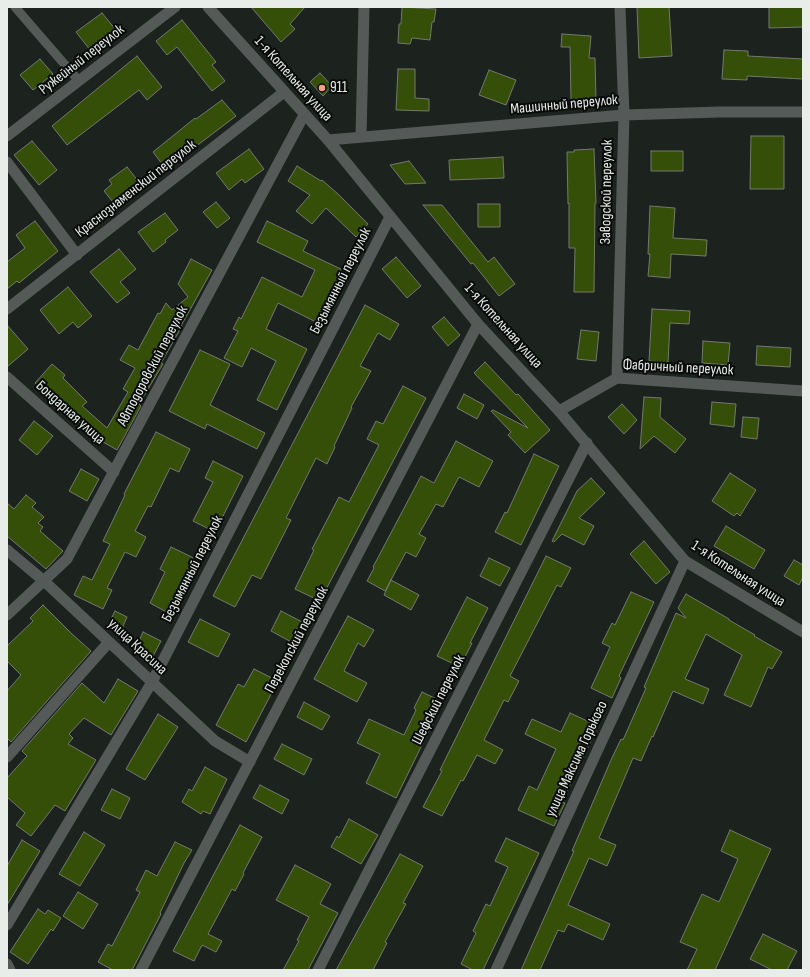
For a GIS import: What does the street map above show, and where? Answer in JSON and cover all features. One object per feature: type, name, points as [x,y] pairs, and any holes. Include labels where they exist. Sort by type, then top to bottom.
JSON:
[{"type":"street","name":"Ружейный переулок","points":[[7,136],[175,7]]},
{"type":"street","name":"1-я Котельная улица","points":[[208,7],[328,140],[478,324],[587,443],[685,561],[803,632]]},
{"type":"street","points":[[360,137],[364,7]]},
{"type":"street","name":"Заводской переулок","points":[[617,378],[624,115],[620,7]]},
{"type":"street","name":"Краснознаменский переулок","points":[[7,309],[284,92]]},
{"type":"street","name":"Машинный переулок","points":[[328,140],[624,115],[719,112],[803,112]]},
{"type":"street","name":"Автодоровский переулок","points":[[7,615],[67,559],[304,115]]},
{"type":"street","points":[[7,162],[77,255]]},
{"type":"street","name":"Безымянный переулок","points":[[7,925],[152,682],[390,217]]},
{"type":"street","name":"Перекопский переулок","points":[[142,970],[478,324]]},
{"type":"street","name":"Бондарная улица","points":[[7,377],[114,472]]},
{"type":"street","name":"Фабричный переулок","points":[[559,411],[617,378],[803,391]]},
{"type":"street","name":"Шефский переулок","points":[[318,970],[587,443]]},
{"type":"street","name":"улица Красина","points":[[7,550],[44,581],[215,741],[250,762]]},
{"type":"street","name":"улица Максима Горького","points":[[496,970],[685,561]]},
{"type":"street","points":[[7,757],[110,642]]},
{"type":"street","points":[[7,964],[10,970]]},
{"type":"lane","points":[[15,7],[78,81]]},
{"type":"building","points":[[251,7],[305,7],[290,24],[295,29],[281,42]]},
{"type":"building","points":[[402,7],[436,9],[434,22],[432,22],[430,40],[412,38],[410,44],[398,43]]},
{"type":"building","points":[[637,7],[669,7],[672,56],[639,58]]},
{"type":"building","points":[[769,7],[803,7],[803,27],[769,28]]},
{"type":"building","points":[[102,13],[120,35],[94,55],[76,32]]},
{"type":"building","points":[[182,20],[216,62],[212,65],[225,81],[212,91],[177,47],[167,55],[156,41]]},
{"type":"building","points":[[562,34],[591,36],[589,58],[595,58],[596,101],[571,101],[570,47],[561,47]]},
{"type":"building","points":[[724,50],[748,51],[748,56],[803,59],[803,79],[747,76],[747,80],[722,79]]},
{"type":"building","points":[[137,56],[162,87],[147,100],[139,90],[67,145],[52,126]]},
{"type":"building","points":[[40,59],[53,74],[33,90],[20,75]]},
{"type":"building","points":[[398,69],[415,69],[415,98],[429,99],[429,111],[396,110]]},
{"type":"building","points":[[489,70],[516,80],[506,105],[479,95]]},
{"type":"building","points":[[320,73],[332,86],[323,96],[310,82]]},
{"type":"building","points":[[222,100],[236,116],[166,169],[153,152],[195,118],[196,119]]},
{"type":"building","points":[[751,136],[784,136],[784,189],[750,189]]},
{"type":"building","points":[[32,141],[57,170],[39,185],[14,155]]},
{"type":"building","points":[[249,149],[264,169],[245,183],[242,179],[229,190],[216,173]]},
{"type":"building","points":[[594,149],[596,203],[594,292],[574,292],[575,248],[569,248],[567,152],[574,152],[574,150]]},
{"type":"building","points":[[651,151],[683,151],[683,171],[651,171]]},
{"type":"building","points":[[503,157],[504,178],[450,180],[449,160]]},
{"type":"building","points":[[409,161],[426,183],[405,184],[390,165]]},
{"type":"building","points":[[297,166],[321,181],[322,180],[368,224],[356,237],[326,208],[312,224],[296,211],[310,195],[288,181]]},
{"type":"building","points":[[127,167],[143,187],[116,206],[104,191],[112,184],[109,180]]},
{"type":"building","points":[[216,202],[230,218],[217,228],[203,212]]},
{"type":"building","points":[[478,204],[500,204],[500,227],[478,227]]},
{"type":"building","points":[[423,205],[442,205],[488,262],[494,257],[515,284],[499,296]]},
{"type":"building","points":[[650,206],[675,208],[673,238],[707,240],[706,256],[671,254],[670,278],[648,276],[650,254],[648,254]]},
{"type":"building","points":[[165,213],[178,230],[153,252],[138,232]]},
{"type":"building","points":[[35,221],[58,251],[19,283],[17,281],[7,289],[7,262],[25,248],[16,235]]},
{"type":"building","points":[[267,221],[308,241],[303,251],[347,272],[320,324],[278,303],[266,329],[307,349],[277,410],[257,400],[276,361],[251,348],[242,367],[224,358],[238,331],[233,329],[239,317],[241,319],[262,277],[302,297],[315,270],[257,242]]},
{"type":"building","points":[[119,249],[136,269],[120,282],[130,293],[117,303],[90,272]]},
{"type":"building","points":[[396,257],[421,286],[407,298],[382,269]]},
{"type":"building","points":[[191,259],[212,270],[161,363],[163,364],[139,404],[141,406],[117,450],[96,438],[48,393],[47,395],[35,383],[52,364],[65,375],[63,378],[87,402],[82,406],[107,428],[128,392],[123,389],[135,368],[120,360],[129,345],[138,350],[158,313],[160,314],[166,303],[172,310],[188,297],[178,284]]},
{"type":"building","points":[[68,287],[92,316],[78,328],[73,322],[59,334],[40,310]]},
{"type":"building","points":[[365,305],[399,324],[390,340],[378,333],[360,366],[371,371],[351,407],[352,408],[327,464],[316,458],[286,518],[291,520],[261,579],[252,575],[235,607],[213,596]]},
{"type":"building","points":[[652,309],[690,311],[689,324],[670,323],[668,363],[649,361]]},
{"type":"building","points":[[444,317],[460,335],[448,346],[432,327]]},
{"type":"building","points":[[7,325],[28,349],[7,367]]},
{"type":"building","points":[[581,330],[599,332],[596,361],[577,359]]},
{"type":"building","points":[[703,341],[730,343],[728,365],[702,363]]},
{"type":"building","points":[[757,346],[791,348],[790,367],[756,365]]},
{"type":"building","points":[[200,350],[230,364],[210,405],[265,433],[257,449],[207,424],[205,429],[169,411]]},
{"type":"building","points":[[485,362],[516,395],[518,394],[550,430],[525,453],[508,435],[511,432],[491,411],[493,410],[528,428],[474,373]]},
{"type":"building","points":[[403,386],[426,398],[320,601],[295,589],[314,550],[312,549],[339,497],[349,502],[379,445],[367,439],[376,421],[383,424]]},
{"type":"building","points":[[464,394],[484,405],[477,419],[457,408]]},
{"type":"building","points":[[644,397],[661,398],[660,417],[686,439],[675,453],[654,436],[640,449]]},
{"type":"building","points":[[712,402],[736,404],[734,427],[710,424]]},
{"type":"building","points":[[622,404],[637,420],[624,434],[608,417]]},
{"type":"building","points":[[743,417],[759,418],[757,439],[741,437]]},
{"type":"building","points":[[34,421],[53,436],[37,455],[19,440]]},
{"type":"building","points":[[156,432],[190,449],[179,472],[170,468],[151,507],[148,506],[135,531],[146,537],[136,557],[125,552],[107,588],[112,590],[103,609],[74,595],[83,576],[92,580],[110,544],[103,541],[125,495],[124,494]]},
{"type":"building","points":[[456,441],[493,461],[479,487],[459,477],[443,507],[436,504],[419,534],[426,538],[416,557],[406,552],[385,591],[367,581],[374,568],[373,567],[421,476],[434,483]]},
{"type":"building","points":[[534,454],[559,466],[521,545],[495,532],[505,512],[507,513]]},
{"type":"building","points":[[213,461],[243,476],[215,532],[193,521],[213,482],[205,478]]},
{"type":"building","points":[[81,469],[99,479],[87,501],[69,491]]},
{"type":"building","points":[[730,473],[756,490],[740,516],[737,513],[734,516],[712,501]]},
{"type":"building","points":[[591,478],[605,493],[579,518],[594,526],[584,545],[562,534],[554,542],[552,541],[577,491]]},
{"type":"building","points":[[26,495],[36,503],[32,507],[44,517],[38,523],[43,527],[40,531],[63,551],[46,569],[7,536],[7,503],[14,509]]},
{"type":"building","points":[[726,526],[765,550],[754,569],[714,546]]},
{"type":"building","points":[[644,541],[670,572],[656,584],[630,554]]},
{"type":"building","points":[[171,547],[200,561],[172,615],[150,603],[165,572],[160,569]]},
{"type":"building","points":[[546,556],[571,568],[561,587],[557,585],[510,676],[519,681],[508,702],[504,700],[484,740],[503,750],[495,764],[477,755],[463,781],[461,780],[442,816],[423,807],[442,771],[440,770]]},
{"type":"building","points":[[489,558],[510,568],[500,586],[480,576]]},
{"type":"building","points":[[794,560],[803,565],[803,577],[799,585],[784,576]]},
{"type":"building","points":[[391,580],[419,595],[411,610],[384,595]]},
{"type":"building","points":[[631,592],[654,602],[619,676],[621,678],[612,698],[591,688],[610,647],[602,643],[612,623],[615,625]]},
{"type":"building","points":[[686,594],[782,652],[772,669],[768,667],[751,707],[724,695],[742,655],[706,634],[685,679],[709,689],[703,704],[673,691],[641,761],[633,758],[599,838],[616,845],[607,866],[589,858],[568,905],[610,924],[603,940],[568,924],[564,932],[558,930],[540,970],[521,970],[574,851],[572,851],[611,760],[621,739],[623,740],[646,688],[644,687],[676,613],[686,618],[678,608]]},
{"type":"building","points":[[467,597],[488,608],[470,643],[472,643],[460,667],[437,656]]},
{"type":"building","points":[[43,605],[91,651],[11,742],[7,738],[7,691],[21,675],[7,661],[7,646],[33,621],[30,618]]},
{"type":"building","points":[[115,611],[127,617],[121,631],[108,625]]},
{"type":"building","points":[[281,611],[308,625],[297,645],[271,631]]},
{"type":"building","points":[[348,616],[374,630],[364,647],[358,643],[344,671],[367,683],[357,702],[314,679]]},
{"type":"building","points":[[200,619],[230,634],[218,657],[188,642]]},
{"type":"building","points":[[143,632],[161,641],[152,658],[135,650]]},
{"type":"building","points":[[254,669],[278,681],[246,742],[216,725],[238,684],[244,687]]},
{"type":"building","points":[[118,679],[138,691],[111,735],[84,718],[69,734],[73,738],[68,744],[96,760],[65,811],[55,805],[31,836],[16,825],[25,813],[7,797],[7,778],[27,756],[22,751],[82,683],[104,703]]},
{"type":"building","points":[[422,692],[443,702],[396,798],[366,783],[380,754],[357,743],[369,719],[404,735],[416,710],[414,708]]},
{"type":"building","points":[[304,702],[330,716],[322,730],[297,717]]},
{"type":"building","points":[[570,713],[598,726],[562,802],[565,803],[554,826],[518,810],[529,786],[537,790],[556,749],[525,734],[532,719],[561,732]]},
{"type":"building","points":[[158,714],[178,727],[145,780],[126,769]]},
{"type":"building","points":[[282,744],[312,759],[304,775],[274,759]]},
{"type":"building","points":[[205,767],[227,779],[210,814],[203,811],[201,814],[182,802],[189,789],[192,791]]},
{"type":"building","points":[[260,785],[289,800],[282,814],[253,798]]},
{"type":"building","points":[[112,789],[130,798],[120,819],[101,810]]},
{"type":"building","points":[[349,819],[378,835],[361,864],[331,847],[337,836],[339,838]]},
{"type":"building","points":[[240,825],[262,837],[235,891],[232,889],[208,934],[222,941],[216,952],[202,945],[194,961],[173,951]]},
{"type":"building","points":[[730,830],[771,849],[715,970],[687,970],[697,949],[680,942],[702,894],[719,902],[738,859],[721,851]]},
{"type":"building","points":[[84,832],[105,845],[80,886],[59,874]]},
{"type":"building","points":[[506,838],[539,853],[483,970],[473,970],[461,964],[476,933],[473,931],[486,904],[490,906],[508,867],[495,861]]},
{"type":"building","points":[[22,840],[40,851],[7,905],[7,866]]},
{"type":"building","points":[[175,842],[192,850],[184,863],[160,913],[161,914],[132,970],[113,970],[98,962],[108,944],[112,946],[140,892],[136,890],[146,870],[157,876]]},
{"type":"building","points":[[400,854],[423,866],[403,903],[406,904],[385,942],[387,943],[373,970],[336,970]]},
{"type":"building","points":[[295,865],[331,884],[320,904],[338,913],[308,970],[283,970],[299,941],[297,940],[309,917],[276,900]]},
{"type":"building","points":[[78,892],[98,904],[83,929],[63,916]]},
{"type":"building","points":[[38,909],[45,914],[48,910],[61,918],[53,931],[51,929],[28,964],[10,952]]},
{"type":"building","points":[[763,934],[797,951],[787,970],[772,970],[750,959]]},
{"type":"place","name":"911","points":[[322,88]]}]
